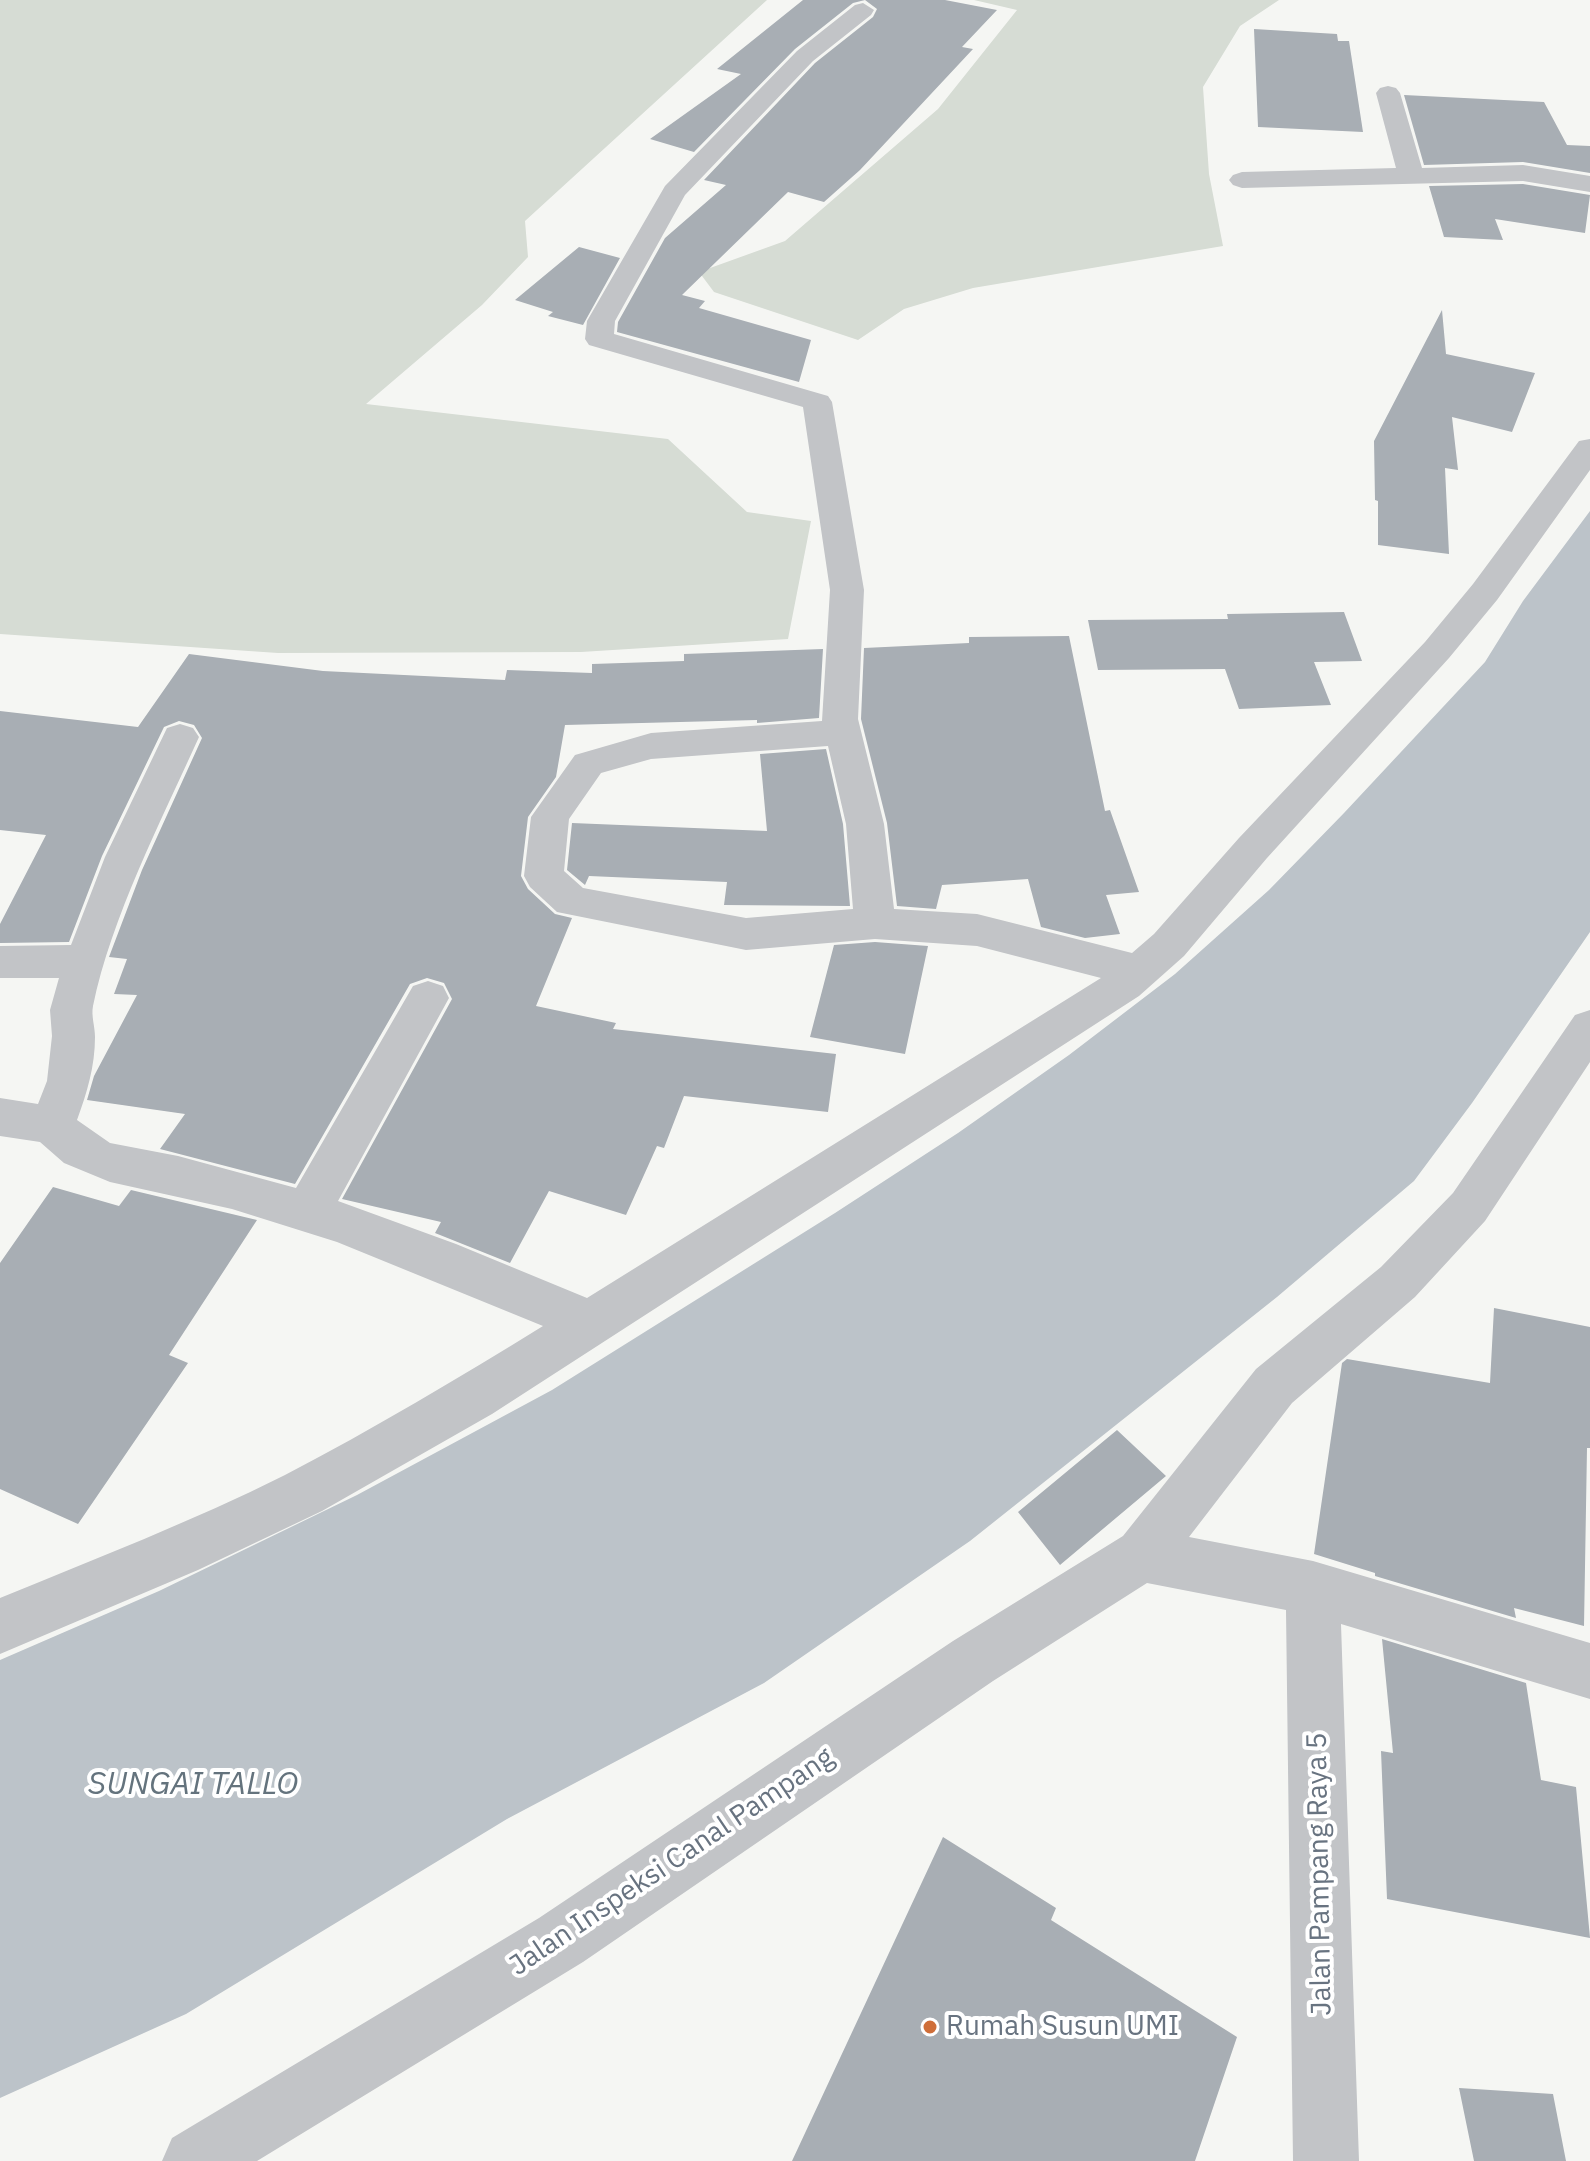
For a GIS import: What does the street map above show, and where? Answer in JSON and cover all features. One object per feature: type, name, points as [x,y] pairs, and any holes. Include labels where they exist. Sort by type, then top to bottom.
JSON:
[{"type":"street","points":[[863,10],[805,56],[674,191],[601,321],[599,339],[817,402],[847,590],[840,719],[865,824],[875,923]]},
{"type":"street","points":[[1388,93],[1411,175]]},
{"type":"street","points":[[1242,180],[1523,173],[1590,184]]},
{"type":"street","points":[[0,1626],[179,1551],[303,1493],[474,1397],[983,1076],[1139,971],[1169,945],[1253,848],[1437,650],[1485,592],[1590,448]]},
{"type":"street","points":[[843,732],[651,746],[588,764],[550,817],[544,876],[571,901],[746,934],[875,923],[977,930],[1139,971]]},
{"type":"street","points":[[53,1125],[69,1081],[74,1036],[71,1010],[85,961],[125,857],[180,737]]},
{"type":"street","points":[[0,962],[85,961]]},
{"type":"street","points":[[307,1212],[428,998]]},
{"type":"street","name":"Jalan Inspeksi Canal Pampang","points":[[195,2161],[561,1940],[973,1661],[1142,1555],[1274,1386],[1398,1282],[1469,1207],[1590,1027]]},
{"type":"street","points":[[0,1117],[53,1125],[68,1143],[86,1155],[213,1184],[307,1212],[446,1260],[591,1323]]},
{"type":"street","points":[[1142,1555],[1313,1588],[1590,1671]]},
{"type":"street","name":"Jalan Pampang Raya 5","points":[[1313,1588],[1326,2161]]},
{"type":"shaded area","points":[[0,0],[767,0],[525,221],[528,257],[482,305],[366,404],[668,439],[747,512],[811,521],[788,639],[581,652],[278,653],[0,634]]},
{"type":"shaded area","points":[[974,0],[1279,0],[1240,26],[1203,87],[1209,174],[1223,246],[973,288],[904,309],[858,340],[714,292],[699,272],[785,241],[938,109],[1017,10]]},
{"type":"water","name":"SUNGAI TALLO","points":[[1590,511],[1590,932],[1414,1181],[1277,1297],[970,1541],[764,1683],[507,1819],[186,2014],[0,2098],[0,1660],[159,1591],[357,1495],[552,1390],[835,1213],[958,1133],[1069,1055],[1175,974],[1269,890],[1344,813],[1485,662],[1523,601]]},
{"type":"building","points":[[803,0],[865,0],[853,3],[795,49],[694,152],[650,139],[741,74],[717,69]]},
{"type":"building","points":[[865,0],[945,0],[997,10],[962,47],[973,49],[860,170],[824,202],[788,192],[682,295],[705,301],[699,308],[811,340],[799,382],[617,332],[618,322],[665,238],[726,185],[704,180],[815,63],[873,17],[877,9]]},
{"type":"building","points":[[1254,29],[1337,34],[1338,41],[1349,41],[1363,132],[1258,127]]},
{"type":"building","points":[[1404,95],[1544,102],[1567,145],[1590,146],[1590,173],[1523,162],[1424,165]]},
{"type":"building","points":[[1523,184],[1590,195],[1585,233],[1495,219],[1503,240],[1444,237],[1429,186]]},
{"type":"building","points":[[579,247],[620,258],[583,325],[548,316],[553,312],[515,300]]},
{"type":"building","points":[[1442,310],[1446,354],[1535,373],[1512,432],[1452,417],[1458,470],[1445,468],[1449,554],[1378,545],[1378,501],[1375,500],[1374,441]]},
{"type":"building","points":[[1344,612],[1362,661],[1314,662],[1331,705],[1239,709],[1225,669],[1098,670],[1088,620],[1228,619],[1227,614]]},
{"type":"building","points":[[1069,636],[1105,811],[1110,810],[1139,892],[1106,895],[1120,934],[1085,938],[1041,927],[1028,879],[942,885],[936,909],[897,906],[887,823],[861,719],[864,648],[969,643],[969,637]]},
{"type":"building","points":[[823,649],[819,718],[757,723],[757,720],[565,725],[556,777],[528,817],[521,876],[528,889],[555,914],[572,918],[536,1006],[616,1023],[613,1029],[836,1054],[828,1112],[684,1096],[664,1148],[657,1146],[626,1215],[549,1191],[510,1263],[435,1233],[441,1222],[342,1199],[452,999],[444,983],[427,978],[410,984],[295,1184],[160,1149],[185,1114],[87,1100],[94,1076],[137,995],[114,994],[127,959],[109,957],[142,870],[202,738],[194,725],[179,721],[164,727],[102,856],[69,942],[0,943],[0,924],[46,835],[0,830],[0,711],[138,727],[189,654],[323,671],[505,680],[507,670],[592,673],[592,664],[684,661],[684,654]]},
{"type":"building","points":[[826,749],[843,824],[850,906],[724,905],[727,882],[589,876],[585,885],[567,870],[572,823],[767,831],[760,754]]},
{"type":"building","points":[[875,942],[928,946],[905,1054],[810,1037],[834,945]]},
{"type":"building","points":[[53,1187],[119,1206],[131,1190],[257,1220],[169,1355],[188,1363],[78,1524],[0,1489],[0,1263]]},
{"type":"building","points":[[1494,1308],[1590,1327],[1590,1448],[1587,1448],[1584,1626],[1514,1608],[1516,1618],[1375,1576],[1375,1573],[1314,1554],[1342,1363],[1347,1359],[1490,1383]]},
{"type":"building","points":[[1117,1430],[1166,1476],[1060,1565],[1018,1512]]},
{"type":"building","points":[[1382,1639],[1526,1683],[1541,1780],[1576,1787],[1590,1938],[1387,1899],[1381,1751],[1393,1753]]},
{"type":"building","points":[[943,1837],[1056,1908],[1051,1920],[1237,2037],[1195,2161],[792,2161]]},
{"type":"building","points":[[1459,2088],[1553,2094],[1566,2161],[1474,2161]]},
{"type":"place","name":"Rumah Susun UMI","points":[[930,2027]]}]
